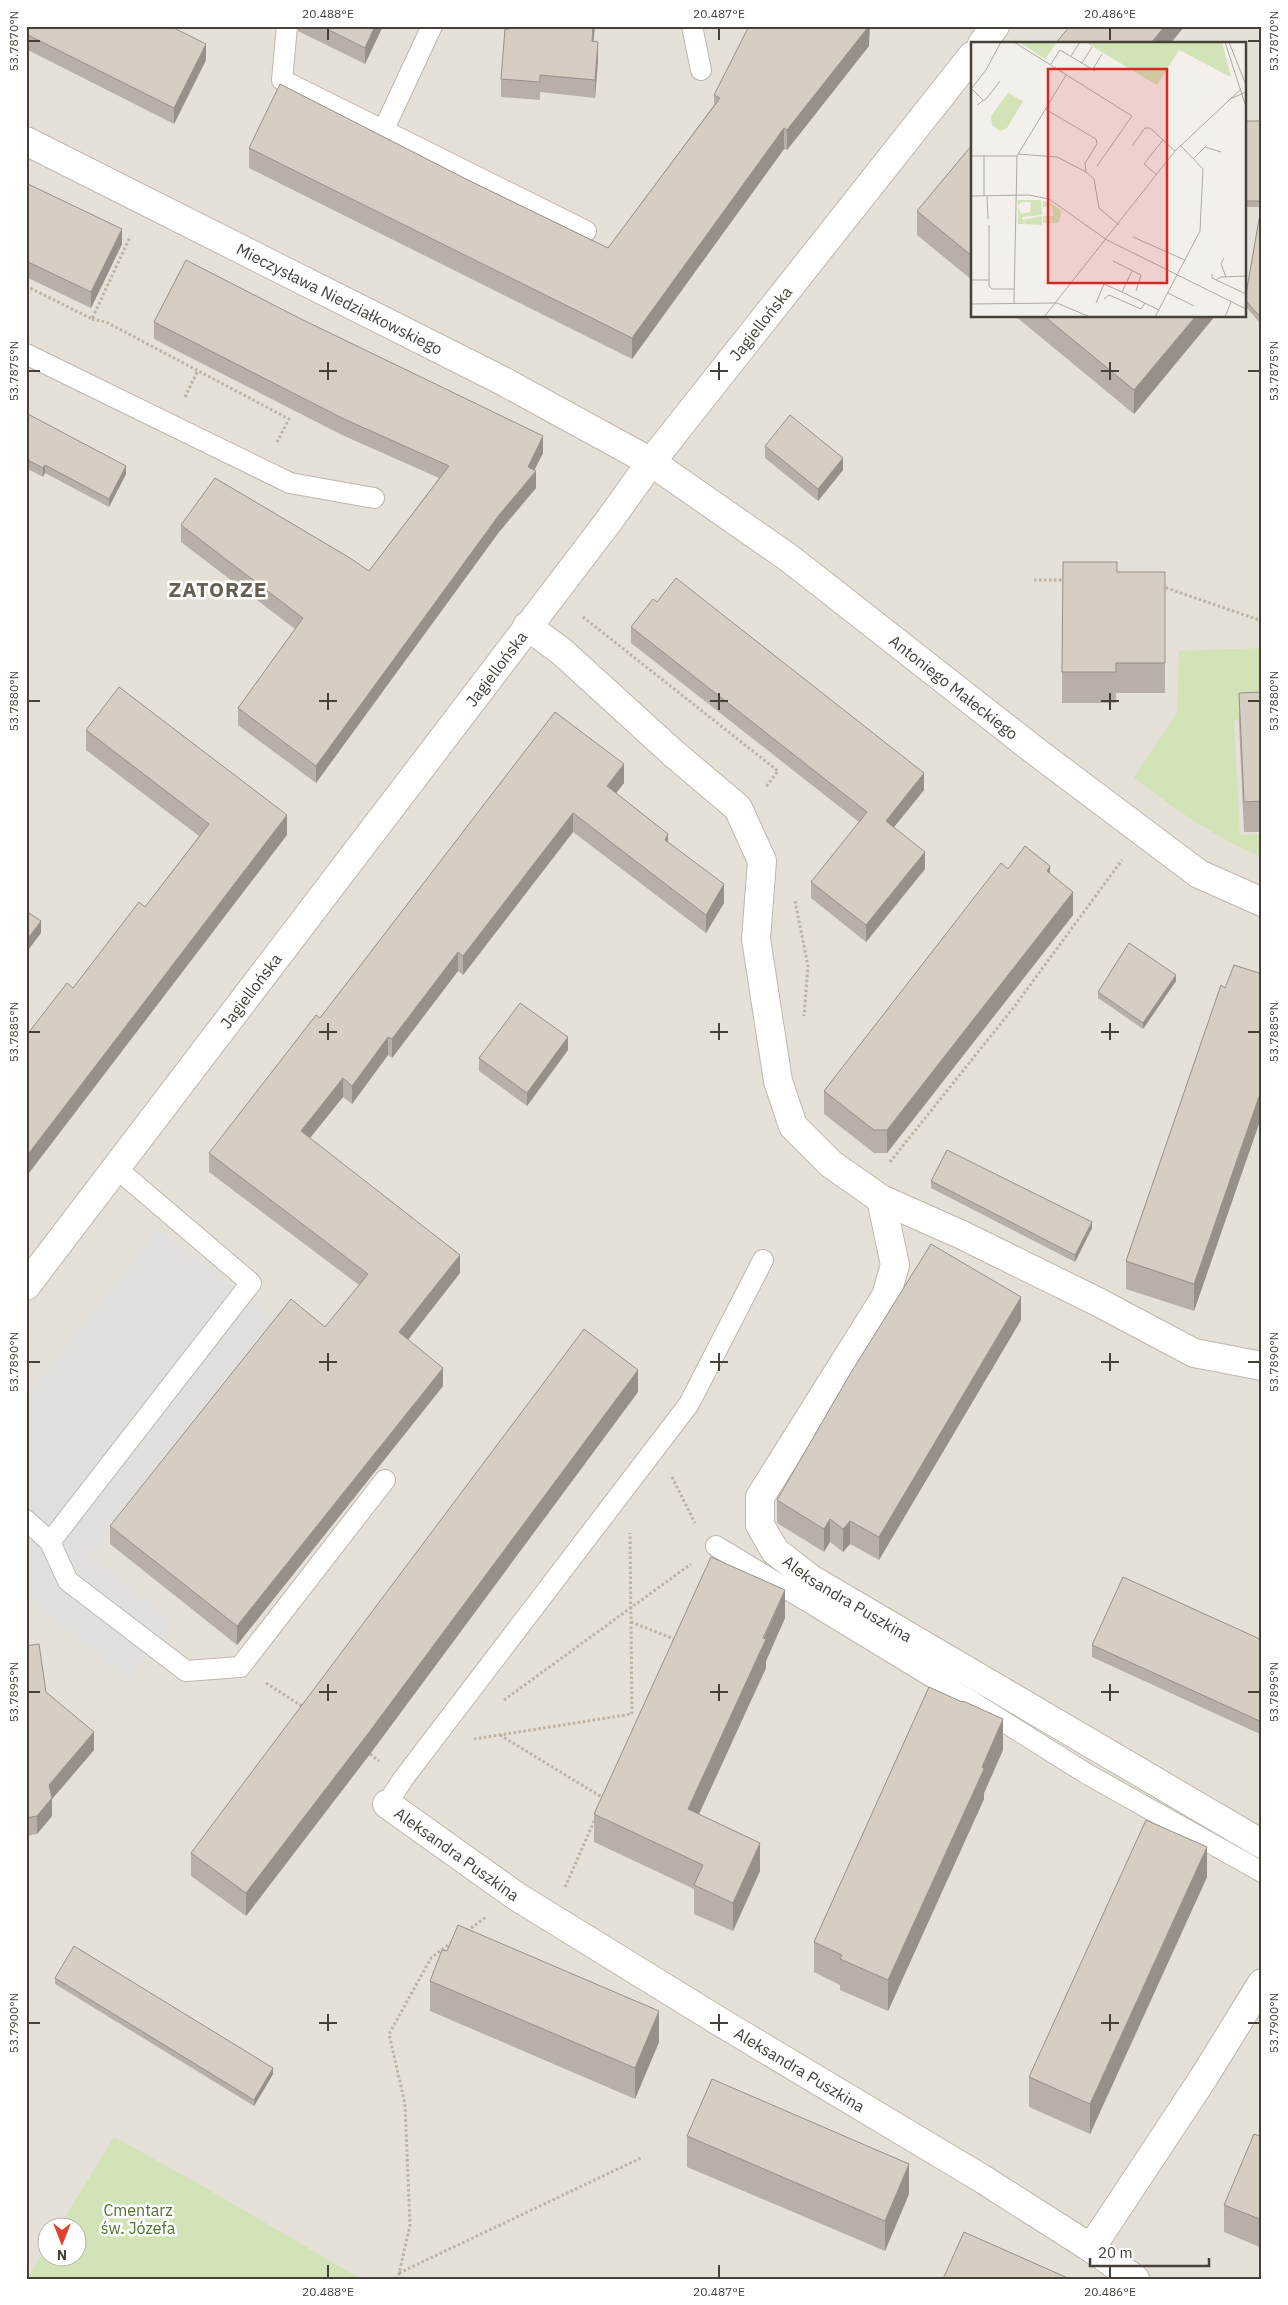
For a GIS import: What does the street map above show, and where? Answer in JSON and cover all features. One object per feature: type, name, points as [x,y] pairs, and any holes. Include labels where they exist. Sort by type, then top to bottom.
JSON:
[{"type":"street","points":[[983,42],[995,26]]},
{"type":"street","name":"Jagiellońska","points":[[26,1286],[651,462],[971,57]]},
{"type":"street","name":"Mieczysława Niedziałkowskiego","points":[[26,141],[492,376],[651,462]]},
{"type":"street","name":"Antoniego Małeckiego","points":[[651,462],[789,558],[1034,750],[1199,874],[1262,902]]},
{"type":"street","points":[[527,626],[561,651],[673,753],[738,808],[762,861],[756,938],[778,1081],[793,1126],[831,1164],[881,1200],[962,1234],[1098,1302],[1194,1353],[1262,1366]]},
{"type":"street","name":"Aleksandra Puszkina","points":[[881,1200],[895,1265],[886,1296],[760,1498],[760,1524],[775,1551],[810,1579],[1262,1844]]},
{"type":"street","name":"Aleksandra Puszkina","points":[[387,1804],[516,1896],[709,2015],[981,2178],[1091,2248],[1134,2279]]},
{"type":"street","points":[[1091,2248],[1204,2078],[1262,1983]]},
{"type":"lane","points":[[287,26],[282,80],[586,231]]},
{"type":"lane","points":[[383,131],[432,26]]},
{"type":"lane","points":[[692,26],[701,70]]},
{"type":"lane","points":[[26,354],[290,483],[374,498]]},
{"type":"lane","points":[[50,1542],[251,1283],[116,1168]]},
{"type":"lane","points":[[387,1804],[428,1745],[689,1404],[763,1260]]},
{"type":"lane","points":[[26,1520],[50,1542],[68,1581],[186,1670],[240,1666],[385,1480]]},
{"type":"lane","points":[[712,1548],[947,1686],[1087,1774],[1262,1872]]},
{"type":"path","points":[[92,319],[130,237]]},
{"type":"path","points":[[26,286],[92,319],[106,322],[289,419],[263,470]]},
{"type":"path","points":[[1034,580],[1073,580]]},
{"type":"path","points":[[1158,586],[1167,586],[1262,621]]},
{"type":"path","points":[[894,1156],[1014,1007],[1123,859]]},
{"type":"path","points":[[502,1702],[712,1548],[657,1447]]},
{"type":"path","points":[[630,1482],[632,1714]]},
{"type":"path","points":[[631,1622],[674,1640]]},
{"type":"path","points":[[670,1648],[678,1631]]},
{"type":"path","points":[[264,1682],[306,1709]]},
{"type":"path","points":[[428,1745],[632,1714],[640,1717]]},
{"type":"path","points":[[499,1735],[604,1799]]},
{"type":"path","points":[[600,1807],[608,1790]]},
{"type":"path","points":[[586,1839],[597,1815]]},
{"type":"path","points":[[462,1935],[516,1896]]},
{"type":"path","points":[[399,2274],[410,2226],[404,2104],[389,2034],[431,1958],[454,1941]]},
{"type":"path","points":[[395,2279],[399,2274],[643,2157]]},
{"type":"shaded area","points":[[26,26],[1262,26],[1262,2279],[26,2279]]},
{"type":"shaded area","points":[[158,1229],[276,1321],[91,1556],[174,1622],[129,1679],[26,1598],[26,1397]]},
{"type":"green space","points":[[1262,648],[1262,719],[1234,720],[1240,835],[1262,834],[1262,857],[1195,822],[1134,777],[1177,713],[1179,651]]},
{"type":"green space","name":"Cmentarz św. Józefa","points":[[114,2137],[199,2184],[361,2279],[27,2279],[38,2261],[38,2268],[88,2268],[88,2218],[64,2218]]},
{"type":"building","points":[[26,26],[170,26],[206,44],[174,108],[26,34]]},
{"type":"building","points":[[321,26],[375,26],[365,48]]},
{"type":"building","points":[[509,26],[593,26],[592,41],[598,42],[595,80],[540,75],[540,82],[501,79],[505,29],[509,29]]},
{"type":"building","points":[[749,26],[869,26],[787,130],[784,128],[632,338],[249,148],[280,84],[468,180],[608,248],[720,98],[714,95]]},
{"type":"building","points":[[1070,26],[1165,26],[1152,42],[1057,42]]},
{"type":"building","points":[[1246,121],[1262,121],[1262,201],[1246,201]]},
{"type":"building","points":[[971,146],[971,255],[917,211]]},
{"type":"building","points":[[26,183],[122,229],[91,292],[26,261]]},
{"type":"building","points":[[1262,202],[1262,319],[1246,301]]},
{"type":"building","points":[[186,260],[301,319],[543,436],[528,467],[536,471],[499,515],[316,766],[238,708],[303,618],[181,525],[215,478],[369,571],[449,466],[342,418],[154,322]]},
{"type":"building","points":[[1046,318],[1194,318],[1134,390]]},
{"type":"building","points":[[26,413],[126,466],[109,499],[45,465],[43,468],[26,459]]},
{"type":"building","points":[[790,415],[843,458],[818,489],[765,446]]},
{"type":"building","points":[[1063,562],[1117,562],[1117,572],[1165,572],[1165,663],[1116,663],[1116,672],[1062,672]]},
{"type":"building","points":[[676,578],[924,773],[886,821],[925,852],[866,925],[811,882],[867,812],[631,627],[653,599],[657,602]]},
{"type":"building","points":[[119,687],[287,815],[26,1157],[26,1036],[67,983],[73,988],[139,902],[145,907],[209,824],[86,730]]},
{"type":"building","points":[[1262,692],[1262,801],[1244,802],[1239,693]]},
{"type":"building","points":[[555,712],[624,764],[607,786],[668,834],[665,840],[724,884],[706,915],[573,813],[463,956],[458,952],[392,1039],[388,1037],[352,1086],[343,1078],[301,1131],[460,1255],[399,1332],[443,1368],[237,1626],[110,1526],[291,1299],[325,1327],[368,1274],[209,1153],[316,1015],[320,1018]]},
{"type":"building","points":[[1025,846],[1050,866],[1047,871],[1073,892],[887,1130],[874,1130],[824,1091],[1001,863],[1008,869]]},
{"type":"building","points":[[26,911],[41,921],[26,941]]},
{"type":"building","points":[[1129,943],[1176,975],[1143,1023],[1098,992]]},
{"type":"building","points":[[1234,965],[1262,974],[1262,1088],[1194,1284],[1126,1261],[1221,985],[1225,988]]},
{"type":"building","points":[[520,1003],[568,1037],[527,1093],[479,1058]]},
{"type":"building","points":[[947,1150],[1092,1222],[1075,1255],[931,1181]]},
{"type":"building","points":[[931,1244],[1021,1297],[879,1537],[850,1521],[843,1529],[830,1519],[824,1529],[777,1500],[850,1374]]},
{"type":"building","points":[[584,1329],[638,1370],[370,1731],[246,1893],[191,1853]]},
{"type":"building","points":[[711,1557],[785,1590],[763,1638],[766,1639],[688,1809],[760,1843],[733,1903],[694,1885],[703,1865],[594,1814]]},
{"type":"building","points":[[1123,1577],[1262,1640],[1262,1722],[1092,1645]]},
{"type":"building","points":[[39,1644],[46,1692],[94,1732],[49,1785],[52,1798],[37,1816],[26,1818],[26,1646]]},
{"type":"building","points":[[929,1687],[1003,1719],[982,1767],[984,1769],[888,1980],[840,1959],[842,1955],[814,1942]]},
{"type":"building","points":[[1146,1820],[1207,1847],[1090,2104],[1029,2077]]},
{"type":"building","points":[[458,1925],[659,2011],[635,2068],[430,1981],[442,1950],[447,1951]]},
{"type":"building","points":[[74,1946],[273,2068],[254,2100],[55,1978]]},
{"type":"building","points":[[712,2079],[909,2164],[885,2221],[687,2136]]},
{"type":"building","points":[[1254,2134],[1262,2137],[1262,2220],[1224,2205]]},
{"type":"building","points":[[964,2232],[1070,2279],[943,2279]]},
{"type":"district","name":"ZATORZE","points":[[218,589]]}]
